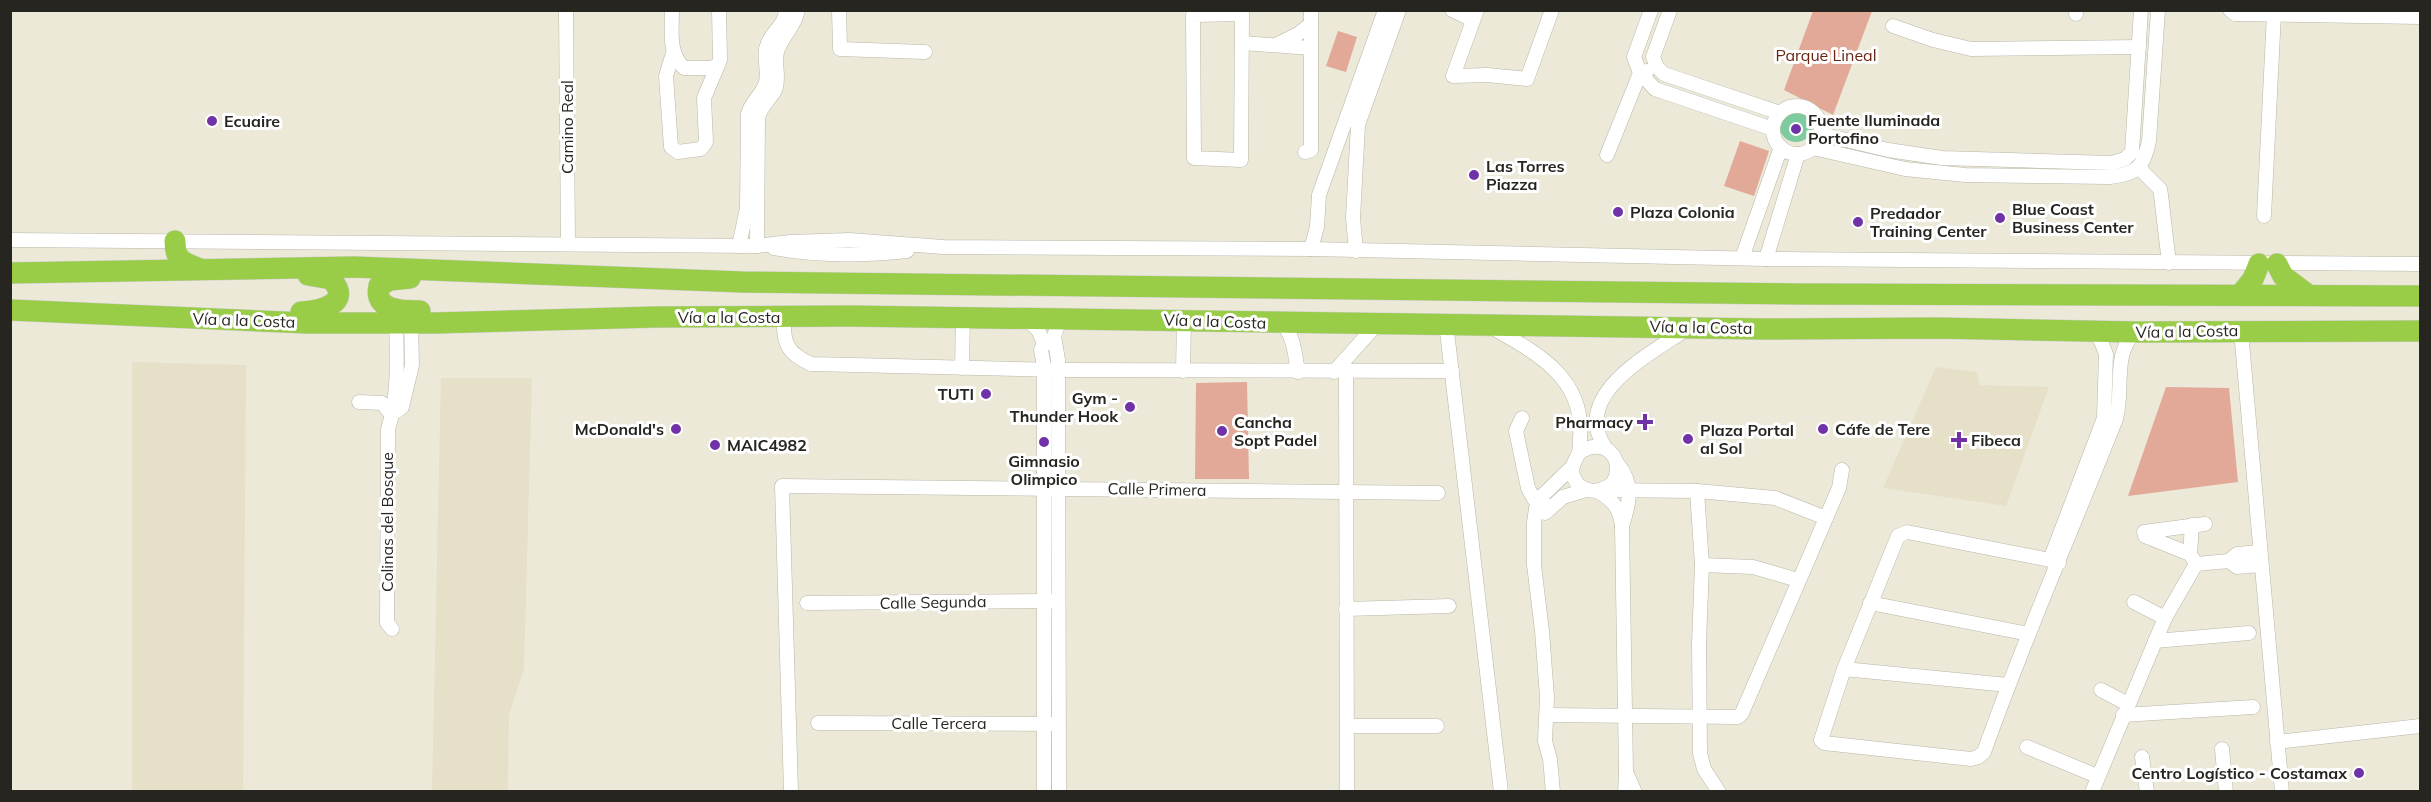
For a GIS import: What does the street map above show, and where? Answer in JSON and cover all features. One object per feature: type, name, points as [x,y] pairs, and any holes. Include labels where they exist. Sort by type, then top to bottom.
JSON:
[{"type":"highway","points":[[128,270],[153,264],[175,248],[185,263],[203,271]]},
{"type":"highway","points":[[2240,294],[2268,264],[2307,294]]},
{"type":"highway","name":"Vía a la Costa","points":[[10,273],[354,267],[742,282],[1799,294],[2421,296]]},
{"type":"highway","points":[[208,319],[250,314],[320,311],[331,306],[337,297],[334,283],[320,275],[230,270]]},
{"type":"highway","points":[[471,270],[390,280],[381,284],[378,295],[383,305],[402,311],[605,313],[656,317]]},
{"type":"highway","name":"Vía a la Costa","points":[[10,310],[307,323],[656,317],[963,316],[1184,319],[1282,323],[1485,323],[2135,332],[2421,332]]},
{"type":"street","name":"Camino Real","points":[[566,10],[568,244]]},
{"type":"street","points":[[672,10],[673,53],[666,76],[671,147],[678,152],[701,149],[706,142],[704,98],[720,60],[719,10]]},
{"type":"street","points":[[739,246],[747,208],[748,114],[750,106],[767,81],[766,47],[784,22],[786,10]]},
{"type":"street","points":[[757,246],[758,118],[760,108],[775,89],[777,51],[793,27],[798,10]]},
{"type":"street","points":[[839,10],[840,49],[925,52]]},
{"type":"street","points":[[1452,10],[1475,15],[1453,76],[1487,75],[1527,79],[1552,10]]},
{"type":"street","points":[[1651,10],[1634,57],[1640,73],[1655,89],[1773,129]]},
{"type":"street","points":[[1670,10],[1653,57],[1657,68],[1664,74],[1780,113]]},
{"type":"street","points":[[1821,134],[1888,150],[1942,158],[2112,163],[2125,159],[2132,152],[2141,10]]},
{"type":"street","points":[[1813,148],[1821,134],[1819,119],[1808,109],[1794,106],[1780,113],[1773,129],[1774,136],[1781,147],[1798,154],[1813,148],[1905,169],[1965,175],[2110,177],[2130,174],[2144,162],[2149,141],[2158,10]]},
{"type":"street","points":[[2230,10],[2235,14],[2421,17]]},
{"type":"street","points":[[1311,249],[1317,228],[1319,195],[1397,11]]},
{"type":"street","points":[[1356,251],[1353,218],[1358,124],[1397,11]]},
{"type":"street","points":[[2264,216],[2274,13]]},
{"type":"street","points":[[1242,14],[1242,43],[1241,160],[1194,158],[1193,15],[1242,14]]},
{"type":"street","points":[[1276,45],[1298,34],[1311,17]]},
{"type":"street","points":[[1305,152],[1311,150],[1311,17]]},
{"type":"street","points":[[1893,26],[1933,40],[1971,49],[2139,47]]},
{"type":"street","points":[[1242,43],[1311,48]]},
{"type":"street","points":[[673,53],[676,61],[684,68],[710,68],[718,65]]},
{"type":"street","points":[[1640,73],[1657,68]]},
{"type":"street","points":[[1607,155],[1640,73]]},
{"type":"street","points":[[1742,258],[1781,147]]},
{"type":"street","points":[[1766,259],[1798,154]]},
{"type":"street","points":[[2007,176],[2008,160]]},
{"type":"street","points":[[2138,168],[2160,189],[2162,195],[2169,263]]},
{"type":"street","points":[[1768,186],[1786,192]]},
{"type":"street","points":[[1756,221],[1775,226]]},
{"type":"street","points":[[10,240],[175,248],[568,244],[757,246],[797,252],[852,255],[943,247],[1311,249],[1766,259],[2421,264]]},
{"type":"street","points":[[784,316],[784,340],[790,350],[800,359],[811,364],[1183,371],[1452,371]]},
{"type":"street","points":[[962,368],[963,316]]},
{"type":"street","points":[[1024,317],[1038,330],[1044,343],[1041,350],[1049,369],[1058,487],[1059,792]]},
{"type":"street","points":[[1044,792],[1044,487],[1049,369],[1054,336],[1061,317]]},
{"type":"street","points":[[1183,371],[1184,319]]},
{"type":"street","points":[[359,402],[377,402],[392,415],[402,407],[412,361],[404,323]]},
{"type":"street","name":"Colinas del Bosque","points":[[392,628],[387,623],[388,429],[392,415],[397,360],[404,323]]},
{"type":"street","points":[[1282,323],[1295,352],[1298,372]]},
{"type":"street","points":[[1295,352],[1308,323]]},
{"type":"street","points":[[1446,323],[1501,792]]},
{"type":"street","points":[[1485,323],[1547,363],[1569,386],[1577,400],[1581,420],[1579,453],[1572,467],[1553,483],[1544,505],[1535,516],[1534,565],[1542,631],[1547,715],[1547,753],[1542,775],[1544,792]]},
{"type":"street","points":[[1347,792],[1346,493],[1340,372],[1377,324]]},
{"type":"street","points":[[1622,526],[1630,491],[1626,475],[1600,439],[1596,425],[1601,399],[1629,369],[1689,327]]},
{"type":"street","points":[[2054,562],[1907,532],[1901,533],[1844,669],[1821,736],[1824,743],[1971,759],[1984,752],[2029,634],[2054,562],[2104,418],[2106,354],[2094,331]]},
{"type":"street","points":[[2241,331],[2282,792]]},
{"type":"street","points":[[2054,562],[2116,418],[2120,398],[2121,354],[2129,338],[2135,332]]},
{"type":"street","points":[[397,360],[412,361]]},
{"type":"street","points":[[2104,398],[2120,398]]},
{"type":"street","points":[[1577,400],[1601,399]]},
{"type":"street","points":[[1522,418],[1516,431],[1524,474],[1530,494],[1544,505]]},
{"type":"street","points":[[1579,453],[1592,446],[1606,449]]},
{"type":"street","points":[[1544,505],[1563,497],[1595,490],[1613,483],[1617,463]]},
{"type":"street","points":[[1572,467],[1578,484],[1595,490],[1614,503],[1622,526],[1625,792]]},
{"type":"street","points":[[1547,715],[1733,718],[1742,713],[1839,488],[1842,470]]},
{"type":"street","points":[[1524,474],[1538,484],[1553,483]]},
{"type":"street","name":"Calle Primera","points":[[790,792],[782,486],[1058,487],[1438,493]]},
{"type":"street","points":[[1595,490],[1697,491],[1775,498],[1826,518]]},
{"type":"street","points":[[1697,491],[1702,565],[1700,753],[1704,769],[1719,792]]},
{"type":"street","points":[[2092,792],[2155,641],[2193,559],[2198,524],[2144,532],[2145,536],[2193,559],[2229,561],[2237,567],[2260,559]]},
{"type":"street","points":[[1702,565],[1754,567],[1798,580]]},
{"type":"street","name":"Calle Segunda","points":[[807,603],[1058,601]]},
{"type":"street","points":[[2134,602],[2165,618]]},
{"type":"street","points":[[1870,603],[2029,634]]},
{"type":"street","points":[[1346,609],[1449,606]]},
{"type":"street","points":[[2155,641],[2249,633]]},
{"type":"street","points":[[1844,669],[2008,685]]},
{"type":"street","points":[[2101,690],[2126,710],[2253,707]]},
{"type":"street","name":"Calle Tercera","points":[[818,723],[1059,724]]},
{"type":"street","points":[[1347,726],[1437,726]]},
{"type":"street","points":[[2277,742],[2421,726]]},
{"type":"street","points":[[2027,747],[2097,776]]},
{"type":"street","points":[[2222,749],[2226,792]]},
{"type":"street","points":[[1547,753],[1550,759],[1553,792]]},
{"type":"street","points":[[2142,757],[2147,792]]},
{"type":"street","points":[[1626,772],[1635,792]]},
{"type":"shaded area","name":"Fuente Iluminada Portofino","points":[[1796,108],[1808,113],[1813,125],[1808,137],[1796,142],[1784,137],[1779,125],[1784,113]]},
{"type":"shaded area","points":[[132,362],[246,365],[243,791],[132,791]]},
{"type":"shaded area","points":[[1936,367],[1977,372],[1980,385],[2049,387],[2006,506],[1883,488]]},
{"type":"shaded area","points":[[441,378],[532,378],[524,669],[509,715],[508,791],[432,791]]},
{"type":"green space","name":"Parque Lineal","points":[[1813,11],[1872,11],[1833,115],[1784,90]]},
{"type":"green space","points":[[1338,31],[1357,37],[1346,72],[1326,66]]},
{"type":"green space","points":[[1740,141],[1769,151],[1754,196],[1724,186]]},
{"type":"green space","name":"Cancha Sopt Padel","points":[[1247,382],[1249,479],[1195,479],[1196,383]]},
{"type":"green space","points":[[2166,387],[2229,388],[2238,482],[2128,496]]},
{"type":"place","name":"Ecuaire","points":[[212,121]]},
{"type":"place","name":"Fuente Iluminada Portofino","points":[[1796,129]]},
{"type":"place","name":"Las Torres Piazza","points":[[1474,175]]},
{"type":"place","name":"Plaza Colonia","points":[[1618,212]]},
{"type":"place","name":"Blue Coast Business Center","points":[[2000,218]]},
{"type":"place","name":"Predador Training Center","points":[[1858,222]]},
{"type":"place","name":"TUTI","points":[[986,394]]},
{"type":"place","name":"Gym - Thunder Hook","points":[[1130,407]]},
{"type":"place","name":"Pharmacy","points":[[1645,422]]},
{"type":"place","name":"McDonald's","points":[[676,429]]},
{"type":"place","name":"Cáfe de Tere","points":[[1823,429]]},
{"type":"place","name":"Cancha Sopt Padel","points":[[1222,431]]},
{"type":"place","name":"Plaza Portal al Sol","points":[[1688,439]]},
{"type":"place","name":"Fibeca","points":[[1959,440]]},
{"type":"place","name":"Gimnasio Olimpico","points":[[1044,442]]},
{"type":"place","name":"MAIC4982","points":[[715,445]]},
{"type":"place","name":"Centro Logístico - Costamax","points":[[2359,773]]}]
